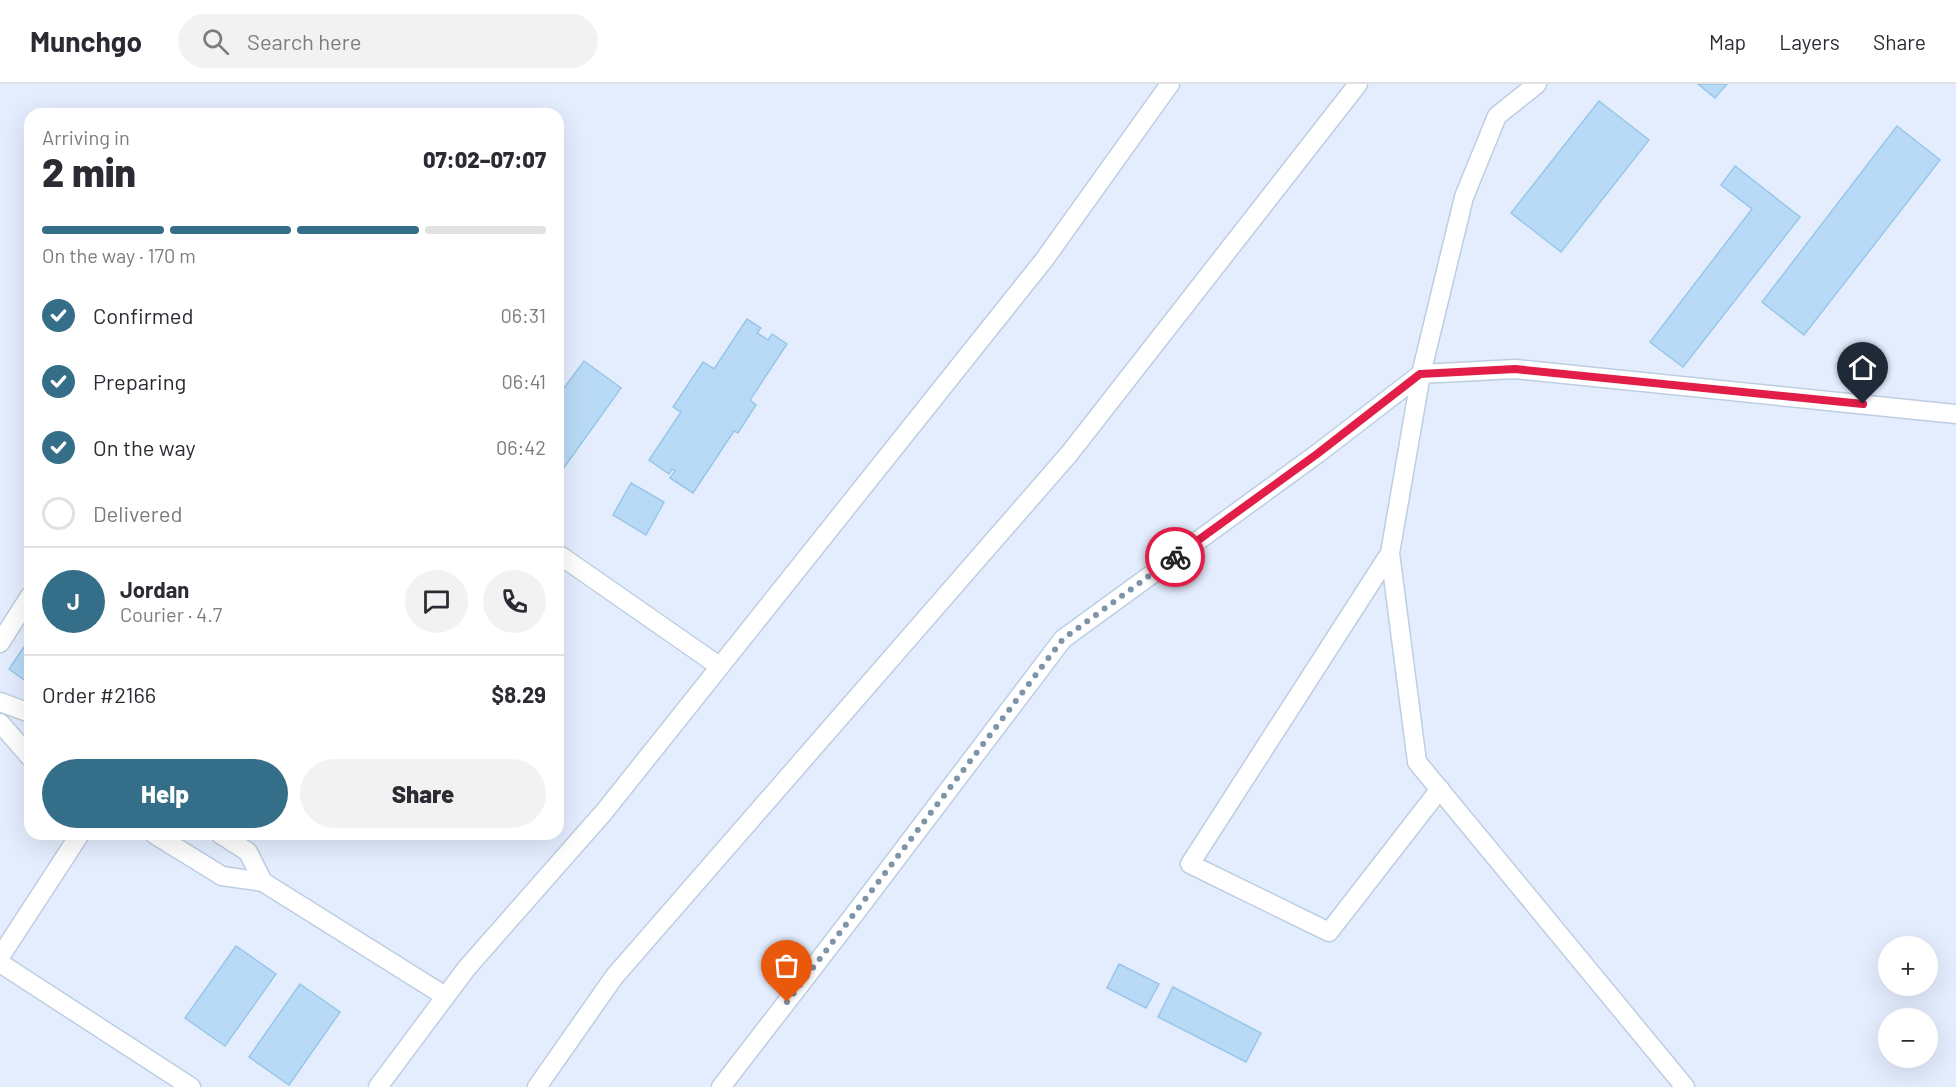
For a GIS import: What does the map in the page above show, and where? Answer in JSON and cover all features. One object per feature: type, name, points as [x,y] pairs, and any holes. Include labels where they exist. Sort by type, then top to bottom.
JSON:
[{"type":"lane","points":[[378,1087],[466,969],[604,812],[1044,260],[1170,84]]},
{"type":"lane","points":[[537,1087],[615,977],[1069,454],[1358,84]]},
{"type":"lane","points":[[1537,84],[1497,116],[1464,197],[1420,374],[1390,553],[1418,762],[1685,1087]]},
{"type":"lane","points":[[721,1087],[854,916],[1063,639],[1317,454],[1420,374],[1515,369],[1956,414]]},
{"type":"lane","points":[[1390,553],[1190,864],[1329,932],[1440,789]]},
{"type":"lane","points":[[564,558],[719,666]]},
{"type":"lane","points":[[0,643],[24,605]]},
{"type":"lane","points":[[0,702],[24,711]]},
{"type":"lane","points":[[0,723],[24,750]]},
{"type":"lane","points":[[0,957],[76,840]]},
{"type":"lane","points":[[164,840],[222,876],[263,882],[445,996]]},
{"type":"lane","points":[[229,840],[248,852],[263,882]]},
{"type":"lane","points":[[0,963],[191,1087]]},
{"type":"building","points":[[1698,84],[1727,84],[1715,98]]},
{"type":"building","points":[[1599,101],[1649,140],[1561,252],[1511,213]]},
{"type":"building","points":[[1897,126],[1940,160],[1804,335],[1762,302]]},
{"type":"building","points":[[1735,166],[1800,217],[1683,367],[1650,342],[1752,209],[1721,185]]},
{"type":"building","points":[[747,319],[761,328],[757,333],[768,340],[772,334],[787,344],[750,400],[756,405],[738,433],[734,431],[693,493],[670,478],[675,471],[672,469],[669,474],[649,460],[681,412],[673,407],[703,362],[714,369]]},
{"type":"building","points":[[584,361],[621,388],[564,468],[564,388]]},
{"type":"building","points":[[631,483],[664,502],[646,535],[613,515]]},
{"type":"building","points":[[24,647],[24,680],[9,669]]},
{"type":"building","points":[[236,946],[276,974],[225,1046],[185,1018]]},
{"type":"building","points":[[1119,964],[1159,984],[1146,1008],[1107,988]]},
{"type":"building","points":[[300,984],[340,1012],[289,1085],[249,1057]]},
{"type":"building","points":[[1173,987],[1261,1033],[1246,1062],[1158,1017]]},
{"type":"way so far","points":[[787,1002],[1063,639],[1175,557]]},
{"type":"route","points":[[1175,557],[1317,454],[1420,374],[1515,369],[1863,404]]}]
